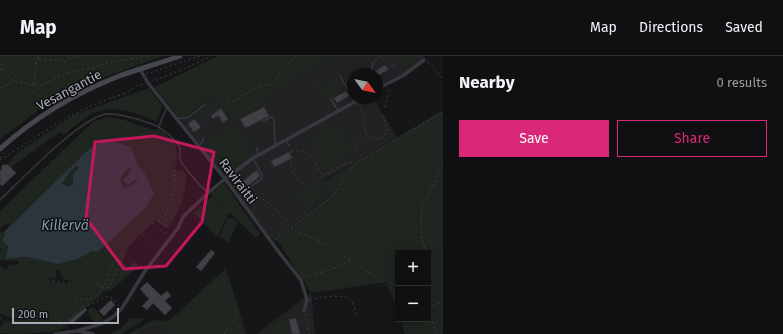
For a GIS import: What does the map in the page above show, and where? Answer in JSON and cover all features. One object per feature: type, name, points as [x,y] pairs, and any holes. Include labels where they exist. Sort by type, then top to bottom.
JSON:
[{"type":"street","name":"Vesangantie","points":[[3,149],[25,128],[58,106],[104,83],[180,56]]},
{"type":"street","points":[[383,86],[404,75],[424,60]]},
{"type":"street","name":"Raviraitti","points":[[140,69],[148,83],[225,179],[301,280],[307,300]]},
{"type":"street","points":[[55,334],[76,331],[101,324],[113,317],[122,308],[145,271],[178,228],[183,217],[208,193],[253,158],[351,104]]},
{"type":"street","points":[[304,310],[307,300]]},
{"type":"street","points":[[76,331],[93,334]]},
{"type":"lane","points":[[372,68],[373,62]]},
{"type":"lane","points":[[340,76],[347,88]]},
{"type":"lane","points":[[332,99],[338,111]]},
{"type":"lane","points":[[177,119],[189,117],[204,105]]},
{"type":"lane","points":[[158,126],[167,107]]},
{"type":"lane","points":[[0,200],[65,139],[95,118],[107,113],[139,119],[158,126],[166,131],[179,146],[179,158],[208,193]]},
{"type":"lane","points":[[263,121],[271,117],[274,118],[276,146]]},
{"type":"lane","points":[[199,146],[203,142],[203,138]]},
{"type":"lane","points":[[286,140],[289,146]]},
{"type":"lane","points":[[257,148],[258,155]]},
{"type":"lane","points":[[232,174],[247,189],[262,178],[262,175],[253,158]]},
{"type":"path","points":[[32,85],[35,78],[35,63],[39,56]]},
{"type":"path","points":[[37,60],[42,56]]},
{"type":"path","points":[[35,63],[41,60],[57,60],[65,62],[69,58],[79,56]]},
{"type":"path","points":[[130,59],[136,56]]},
{"type":"path","points":[[0,123],[41,85],[66,73],[96,67],[110,62],[149,56]]},
{"type":"path","points":[[143,75],[200,56]]},
{"type":"path","points":[[0,159],[66,118],[92,105],[126,93],[138,85],[148,83],[211,56]]},
{"type":"path","points":[[228,101],[234,101],[259,86],[268,85],[274,82],[280,73],[296,56]]},
{"type":"path","points":[[373,62],[379,57],[394,65]]},
{"type":"path","points":[[424,60],[433,66],[443,80]]},
{"type":"path","points":[[0,63],[3,70],[13,81],[32,85],[41,85]]},
{"type":"path","points":[[386,68],[400,63]]},
{"type":"path","points":[[0,88],[13,81]]},
{"type":"path","points":[[385,107],[389,91],[386,85]]},
{"type":"path","points":[[357,104],[362,109],[366,134],[375,140],[381,139],[388,130],[382,114]]},
{"type":"path","points":[[271,242],[332,197],[356,163],[443,112]]},
{"type":"path","points":[[356,146],[366,134]]},
{"type":"path","points":[[0,159],[3,149]]},
{"type":"path","points":[[307,188],[292,168],[291,163],[293,158],[291,151],[299,150],[308,153],[322,175]]},
{"type":"path","points":[[166,227],[166,214],[172,198],[174,185],[174,171],[179,158]]},
{"type":"path","points":[[315,183],[322,175],[328,174],[351,162],[356,163]]},
{"type":"path","points":[[425,250],[422,238],[422,207],[443,165]]},
{"type":"path","points":[[247,189],[272,206],[287,223]]},
{"type":"path","points":[[159,222],[166,214]]},
{"type":"path","points":[[152,223],[170,238]]},
{"type":"path","points":[[290,228],[331,247],[395,291]]},
{"type":"path","points":[[142,234],[161,251]]},
{"type":"path","points":[[93,282],[105,288],[110,286],[123,254]]},
{"type":"path","points":[[291,268],[299,270],[306,276],[310,276],[333,269],[350,260]]},
{"type":"path","points":[[76,298],[90,300],[96,296],[102,289],[113,264]]},
{"type":"path","points":[[48,280],[70,283]]},
{"type":"path","points":[[307,300],[346,296],[351,300],[357,316]]},
{"type":"path","points":[[64,323],[86,305],[90,305],[103,299],[112,298],[122,308]]},
{"type":"path","points":[[431,305],[443,302]]},
{"type":"path","points":[[304,310],[309,334]]},
{"type":"path","points":[[224,334],[239,311]]},
{"type":"path","points":[[55,317],[64,323],[67,327],[67,332]]},
{"type":"path","points":[[0,318],[5,321]]},
{"type":"path","points":[[431,319],[438,334]]},
{"type":"highlighted area","points":[[154,136],[214,152],[202,222],[166,266],[124,269],[86,218],[95,142]]},
{"type":"shaded area","points":[[0,56],[163,56],[99,79],[44,106],[0,139]]},
{"type":"shaded area","points":[[218,56],[333,56],[262,99],[264,104],[232,122],[213,95],[188,115],[178,117],[155,87]]},
{"type":"shaded area","points":[[333,56],[425,56],[421,61],[404,73],[383,84],[383,68],[347,68],[347,104],[377,104],[397,137],[324,180],[330,194],[277,240],[272,239],[178,117],[188,115],[213,95],[232,122],[264,104],[261,99]]},
{"type":"shaded area","points":[[401,56],[420,56],[404,68],[396,59]]},
{"type":"shaded area","points":[[337,80],[343,90],[323,102],[316,92],[319,90],[315,89],[314,83],[318,81],[321,82],[321,89]]},
{"type":"shaded area","points":[[149,88],[162,106],[157,122],[126,111],[110,109],[102,110],[86,118],[63,135],[60,132],[15,164],[11,169],[7,164],[17,153],[74,115]]},
{"type":"shaded area","points":[[214,99],[220,108],[202,121],[196,113]]},
{"type":"shaded area","points":[[443,110],[443,334],[405,334],[401,322],[431,322],[431,250],[395,250],[395,305],[387,282],[311,293],[277,240],[330,194],[324,181]]},
{"type":"shaded area","points":[[108,117],[124,120],[153,130],[159,129],[163,131],[176,146],[177,158],[173,170],[181,170],[186,174],[184,196],[179,210],[167,229],[155,220],[127,248],[123,263],[128,267],[134,262],[139,265],[112,290],[104,292],[62,329],[52,332],[16,334],[0,333],[0,327],[4,322],[16,320],[0,313],[0,268],[21,271],[8,269],[9,265],[18,265],[19,261],[0,260],[0,252],[2,249],[0,249],[0,231],[4,232],[8,245],[6,259],[26,257],[58,264],[78,259],[92,251],[150,188],[144,172],[137,164],[131,147],[90,148],[10,227],[8,222],[0,229],[0,211],[93,122]],"holes":[[[60,270],[63,279],[72,281],[68,284],[48,281],[48,278],[56,278],[56,271]]]},
{"type":"shaded area","points":[[337,122],[350,146],[350,150],[347,156],[326,172],[311,140]]},
{"type":"shaded area","points":[[236,123],[255,153],[226,175],[202,146]]},
{"type":"shaded area","points":[[76,166],[79,166],[72,176],[74,184],[69,187],[62,184],[71,170]]},
{"type":"shaded area","points":[[132,167],[134,180],[139,181],[126,188],[120,180],[125,171]]},
{"type":"shaded area","points":[[314,182],[324,195],[305,209],[295,196]]},
{"type":"shaded area","points":[[224,183],[260,234],[256,238],[229,212],[217,237],[194,213],[212,196],[223,207],[211,194]]},
{"type":"shaded area","points":[[228,217],[238,222],[229,242],[219,237]]},
{"type":"shaded area","points":[[226,268],[246,334],[170,334],[165,329],[154,326],[137,334],[129,334],[153,320],[169,321]]},
{"type":"shaded area","points":[[311,293],[315,334],[256,334],[304,298]]},
{"type":"shaded area","points":[[91,307],[97,311],[103,319],[98,324],[92,319],[88,312]]},
{"type":"shaded area","points":[[130,318],[145,319],[121,334],[111,334],[124,326]]},
{"type":"shaded area","points":[[287,318],[290,334],[276,334],[274,322]]},
{"type":"shaded area","points":[[154,326],[165,329],[170,334],[137,334]]},
{"type":"water","name":"Killervä","points":[[104,142],[115,142],[131,147],[137,164],[144,172],[154,194],[144,209],[98,252],[92,251],[78,259],[58,264],[26,257],[6,259],[8,246],[3,242],[5,236],[4,232],[90,148]],"holes":[[[76,166],[79,167],[72,176],[73,184],[69,187],[62,184],[71,170]],[[132,167],[128,176],[125,177],[123,181],[128,185],[134,180],[139,181],[126,188],[121,183],[122,176],[123,173]]]},
{"type":"building","points":[[385,65],[388,70],[383,73],[383,68],[380,68]]},
{"type":"building","points":[[346,91],[347,93],[347,97],[337,103],[334,98]]},
{"type":"building","points":[[264,107],[269,116],[245,128],[240,119]]},
{"type":"building","points":[[221,108],[228,119],[223,123],[218,115],[213,119],[211,116]]},
{"type":"building","points":[[194,119],[201,127],[194,132],[188,124]]},
{"type":"building","points":[[289,152],[292,158],[274,167],[271,161]]},
{"type":"building","points":[[4,164],[5,166],[7,164],[16,173],[2,186],[0,184],[0,171]]},
{"type":"building","points":[[257,170],[260,176],[248,186],[243,181]]},
{"type":"building","points":[[211,250],[215,253],[201,271],[196,267]]},
{"type":"building","points":[[147,282],[161,296],[167,291],[171,296],[165,301],[172,308],[165,315],[153,303],[147,310],[142,306],[149,299],[140,289]]},
{"type":"building","points":[[111,300],[115,305],[104,316],[99,311]]},
{"type":"building","points":[[85,308],[87,310],[72,324],[69,321]]},
{"type":"building","points":[[296,318],[300,334],[292,334],[289,319]]}]
